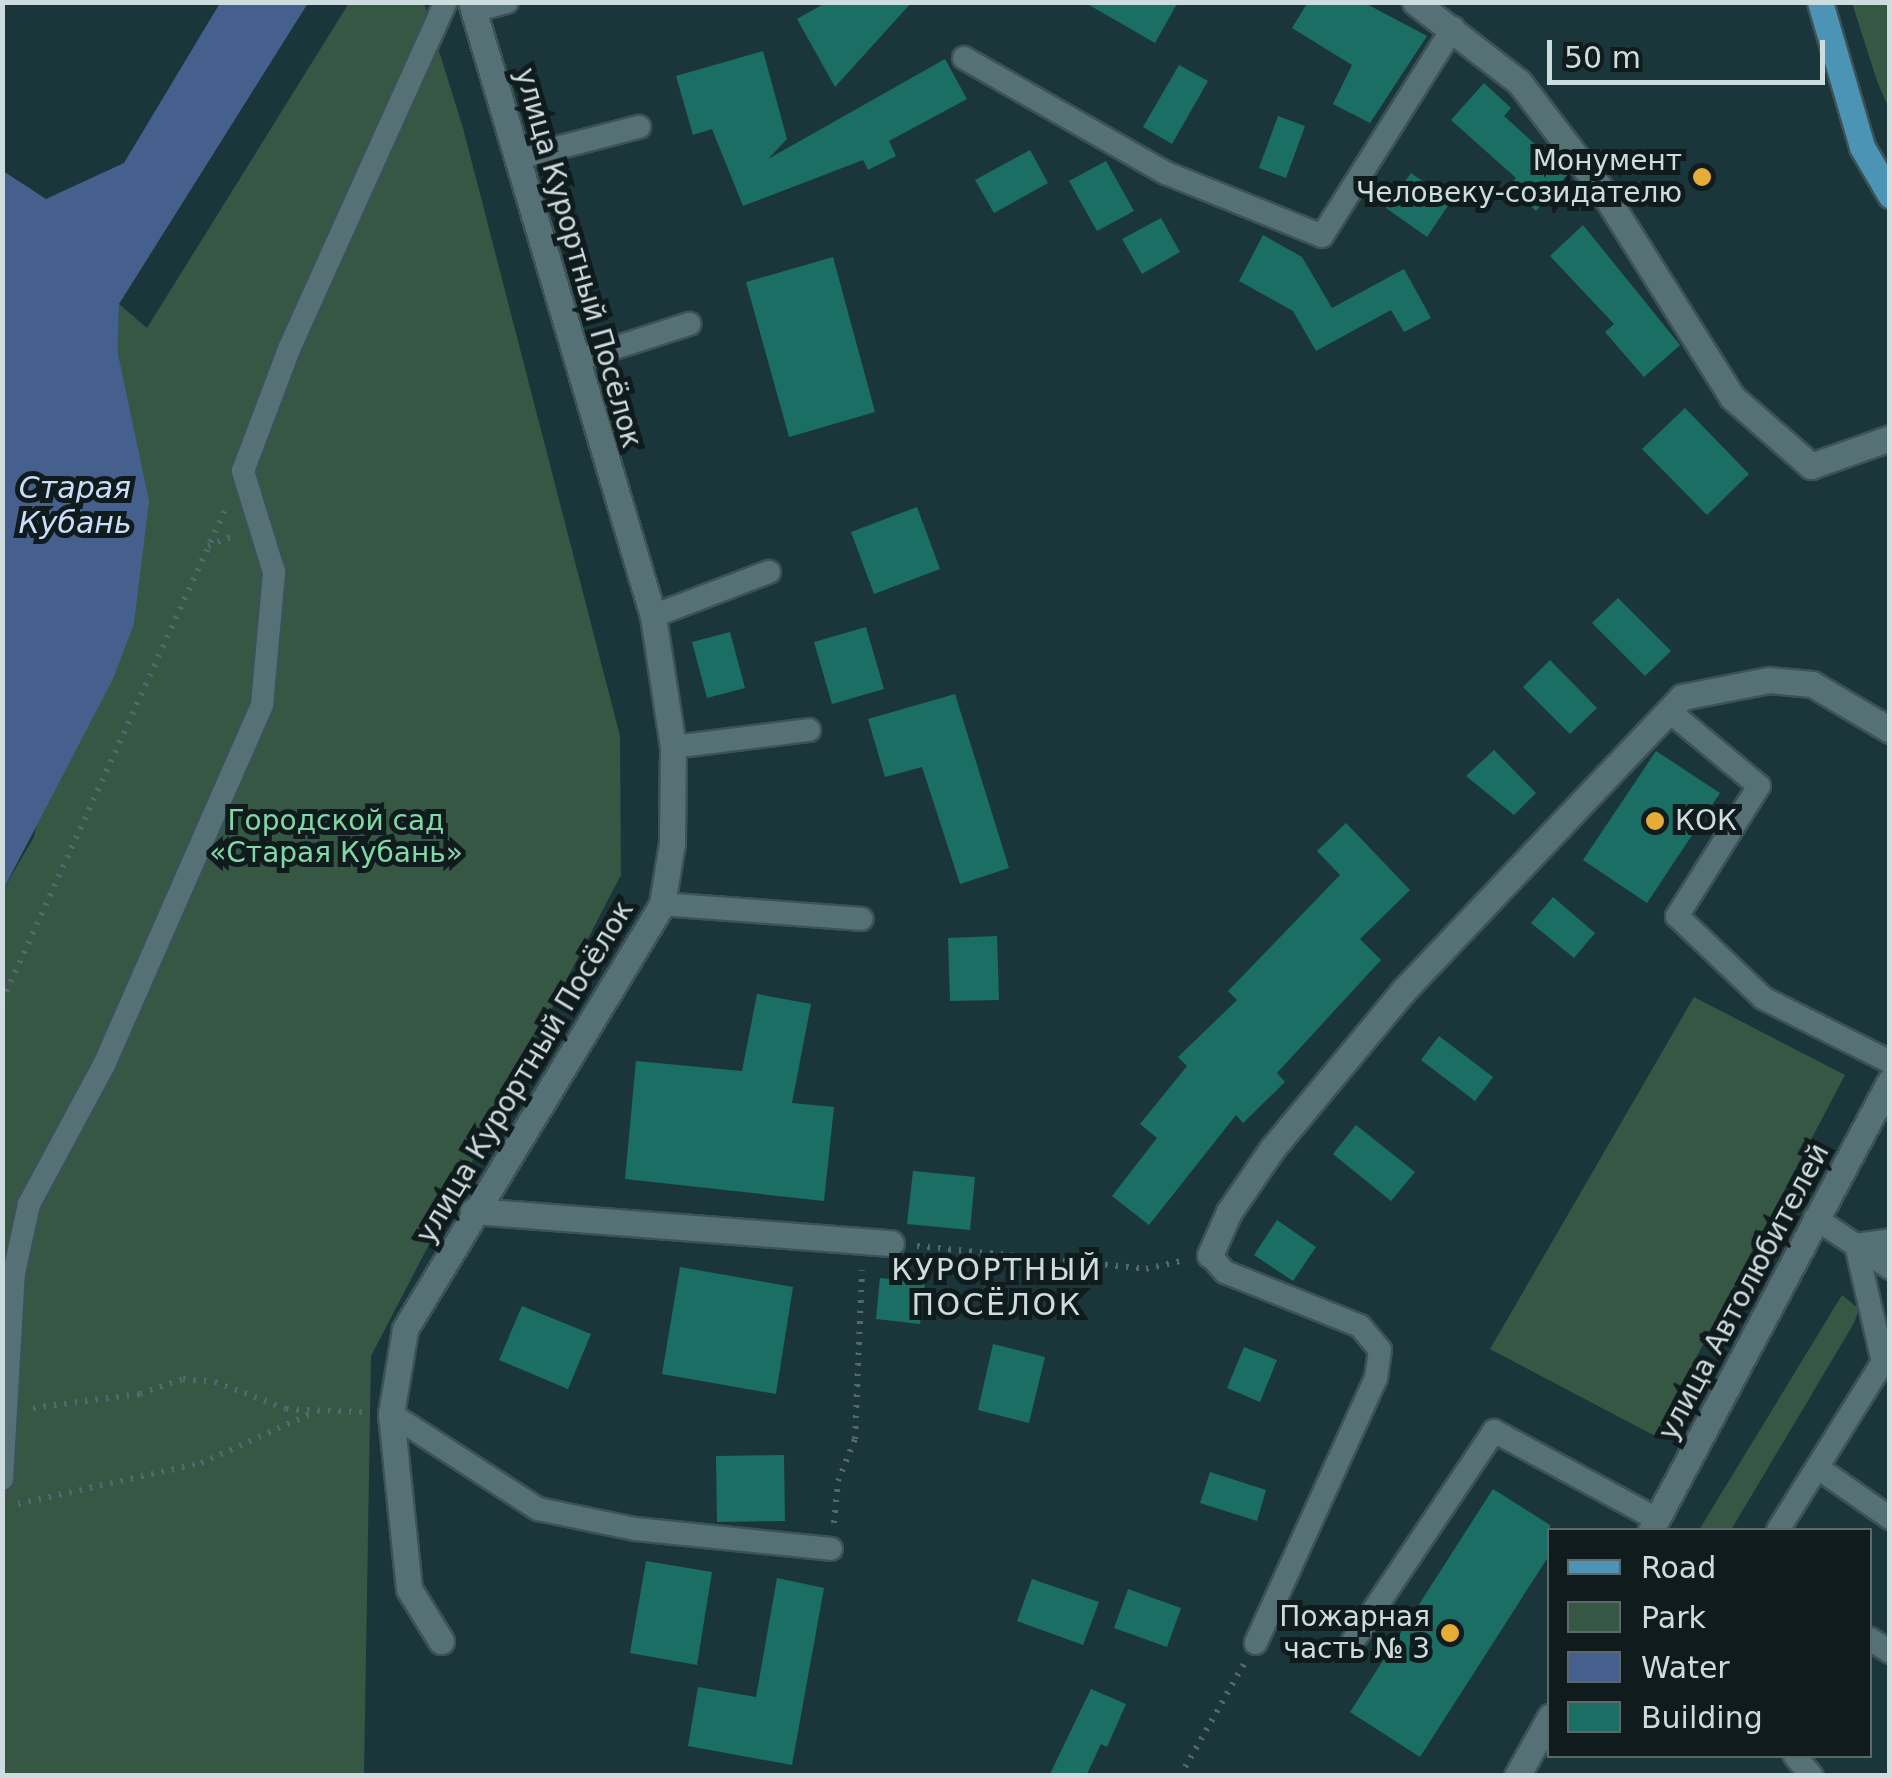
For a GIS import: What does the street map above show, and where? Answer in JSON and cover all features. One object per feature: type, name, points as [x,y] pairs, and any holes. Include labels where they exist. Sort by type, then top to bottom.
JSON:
[{"type":"main road","points":[[1820,2],[1862,148],[1890,195]]},
{"type":"street","points":[[1415,2],[1454,28],[1519,82],[1579,161],[1732,396],[1812,466],[1890,438]]},
{"type":"street","name":"улица Курортный Посёлок","points":[[441,1641],[409,1588],[391,1414],[404,1329],[662,904],[672,843],[673,747],[653,616],[472,7]]},
{"type":"street","points":[[1210,1255],[1229,1212],[1272,1148],[1404,990],[1682,697],[1783,682],[1812,684],[1890,730]]},
{"type":"street","name":"улица Автолюбителей","points":[[1654,1525],[1887,1089]]},
{"type":"street","points":[[474,1211],[891,1244]]},
{"type":"street","points":[[1517,1776],[1547,1722]]},
{"type":"lane","points":[[2,1480],[14,1274],[29,1204],[104,1064],[262,705],[274,572],[243,471],[289,350],[446,2]]},
{"type":"lane","points":[[472,7],[507,2]]},
{"type":"lane","points":[[964,58],[1166,173],[1322,236],[1454,28]]},
{"type":"lane","points":[[518,158],[639,127]]},
{"type":"lane","points":[[577,360],[689,324]]},
{"type":"lane","points":[[653,616],[770,572]]},
{"type":"lane","points":[[1669,710],[1760,786],[1677,916],[1763,998],[1890,1062]]},
{"type":"lane","points":[[673,747],[809,730]]},
{"type":"lane","points":[[662,904],[861,920]]},
{"type":"lane","points":[[1815,1218],[1890,1268]]},
{"type":"lane","points":[[1856,1245],[1890,1240]]},
{"type":"lane","points":[[1779,1528],[1883,1362],[1856,1245]]},
{"type":"lane","points":[[1210,1255],[1225,1272],[1360,1326],[1380,1350],[1376,1378],[1256,1643]]},
{"type":"lane","points":[[391,1414],[538,1509],[635,1529],[831,1549]]},
{"type":"lane","points":[[1349,1646],[1494,1431],[1654,1525]]},
{"type":"lane","points":[[1818,1468],[1890,1518]]},
{"type":"path","points":[[2,1001],[243,471]]},
{"type":"path","points":[[831,1549],[838,1481],[855,1439],[859,1402],[864,1241]]},
{"type":"path","points":[[891,1244],[1146,1269],[1210,1255]]},
{"type":"path","points":[[8,1411],[140,1394],[183,1379],[215,1382],[286,1409],[391,1414]]},
{"type":"path","points":[[2,1508],[201,1463],[261,1430],[321,1410]]},
{"type":"path","points":[[1180,1776],[1256,1643]]},
{"type":"green space","name":"Городской сад «Старая Кубань»","points":[[349,3],[424,3],[463,128],[620,736],[621,875],[371,1356],[364,1775],[3,1776],[3,890],[34,837],[118,354],[119,304],[147,328]]},
{"type":"green space","points":[[1852,3],[1889,3],[1889,109],[1877,81]]},
{"type":"green space","points":[[1694,997],[1845,1075],[1655,1436],[1490,1349]]},
{"type":"green space","points":[[1842,1295],[1859,1309],[1854,1323],[1732,1528],[1700,1528]]},
{"type":"water","name":"Старая Кубань","points":[[220,3],[308,3],[119,304],[118,354],[149,501],[134,624],[113,679],[3,890],[3,171],[46,199],[124,163]]},
{"type":"building","points":[[827,2],[912,2],[835,87],[797,19]]},
{"type":"building","points":[[1084,2],[1178,2],[1155,43]]},
{"type":"building","points":[[1308,2],[1363,2],[1427,36],[1370,123],[1333,104],[1352,65],[1292,28]]},
{"type":"building","points":[[763,51],[787,139],[768,159],[945,59],[967,99],[889,141],[896,156],[868,170],[863,160],[743,206],[712,129],[693,135],[676,76]]},
{"type":"building","points":[[1179,65],[1208,81],[1172,144],[1143,127]]},
{"type":"building","points":[[1484,83],[1511,108],[1504,116],[1568,174],[1536,211],[1508,186],[1516,178],[1451,120]]},
{"type":"building","points":[[1278,116],[1305,126],[1286,178],[1259,168]]},
{"type":"building","points":[[1030,150],[1048,183],[994,213],[975,180]]},
{"type":"building","points":[[1106,161],[1134,211],[1097,231],[1069,181]]},
{"type":"building","points":[[1411,173],[1451,201],[1427,237],[1386,208]]},
{"type":"building","points":[[1161,218],[1180,252],[1142,274],[1122,239]]},
{"type":"building","points":[[1583,225],[1680,345],[1644,377],[1605,332],[1614,324],[1550,256]]},
{"type":"building","points":[[1263,235],[1302,257],[1332,308],[1404,269],[1431,318],[1404,332],[1391,310],[1316,351],[1293,311],[1239,281]]},
{"type":"building","points":[[833,257],[875,412],[789,437],[746,282]]},
{"type":"building","points":[[1685,408],[1749,474],[1707,515],[1642,449]]},
{"type":"building","points":[[917,507],[940,569],[874,594],[851,532]]},
{"type":"building","points":[[1618,598],[1671,651],[1645,676],[1592,623]]},
{"type":"building","points":[[866,627],[884,689],[832,704],[814,642]]},
{"type":"building","points":[[730,632],[745,688],[707,698],[692,642]]},
{"type":"building","points":[[1550,660],[1597,708],[1570,734],[1523,687]]},
{"type":"building","points":[[955,694],[1009,868],[960,884],[922,767],[885,777],[868,719]]},
{"type":"building","points":[[1494,750],[1536,793],[1514,815],[1466,776]]},
{"type":"building","name":"КОК","points":[[1656,751],[1720,793],[1647,903],[1583,860]]},
{"type":"building","points":[[1346,823],[1410,890],[1360,939],[1381,960],[1277,1073],[1285,1082],[1243,1123],[1236,1115],[1149,1225],[1112,1196],[1157,1138],[1140,1124],[1187,1066],[1178,1057],[1237,1000],[1228,991],[1340,875],[1317,851]]},
{"type":"building","points":[[1553,897],[1595,933],[1574,958],[1531,923]]},
{"type":"building","points":[[997,936],[999,1000],[950,1001],[948,938]]},
{"type":"building","points":[[757,994],[811,1004],[792,1103],[834,1107],[824,1201],[625,1179],[636,1061],[742,1071]]},
{"type":"building","points":[[1439,1036],[1493,1077],[1475,1101],[1421,1060]]},
{"type":"building","points":[[1356,1125],[1415,1172],[1391,1201],[1333,1154]]},
{"type":"building","points":[[913,1171],[975,1177],[970,1230],[907,1224]]},
{"type":"building","points":[[1277,1220],[1316,1247],[1293,1281],[1254,1255]]},
{"type":"building","points":[[680,1267],[793,1287],[776,1394],[662,1374]]},
{"type":"building","points":[[880,1278],[925,1283],[920,1324],[876,1319]]},
{"type":"building","points":[[522,1306],[591,1334],[568,1389],[499,1360]]},
{"type":"building","points":[[993,1344],[1045,1357],[1029,1423],[978,1410]]},
{"type":"building","points":[[1244,1347],[1277,1360],[1260,1402],[1227,1388]]},
{"type":"building","points":[[784,1455],[785,1521],[717,1522],[716,1456]]},
{"type":"building","points":[[1210,1472],[1266,1490],[1257,1521],[1200,1503]]},
{"type":"building","name":"Пожарная часть № 3","points":[[1493,1489],[1550,1525],[1547,1559],[1420,1757],[1350,1712]]},
{"type":"building","points":[[646,1561],[712,1572],[697,1665],[630,1653]]},
{"type":"building","points":[[777,1578],[824,1588],[792,1765],[688,1746],[698,1687],[756,1697]]},
{"type":"building","points":[[1032,1579],[1099,1602],[1083,1645],[1017,1621]]},
{"type":"building","points":[[1128,1589],[1181,1608],[1167,1647],[1114,1628]]},
{"type":"building","points":[[1091,1689],[1126,1704],[1107,1747],[1101,1744],[1086,1776],[1049,1776]]},
{"type":"place","name":"Монумент Человеку-созидателю","points":[[1702,177]]},
{"type":"place","name":"КОК","points":[[1655,821]]},
{"type":"place","name":"Пожарная часть № 3","points":[[1450,1633]]},
{"type":"district","name":"КУРОРТНЫЙ ПОСЁЛОК","points":[[997,1287]]}]
